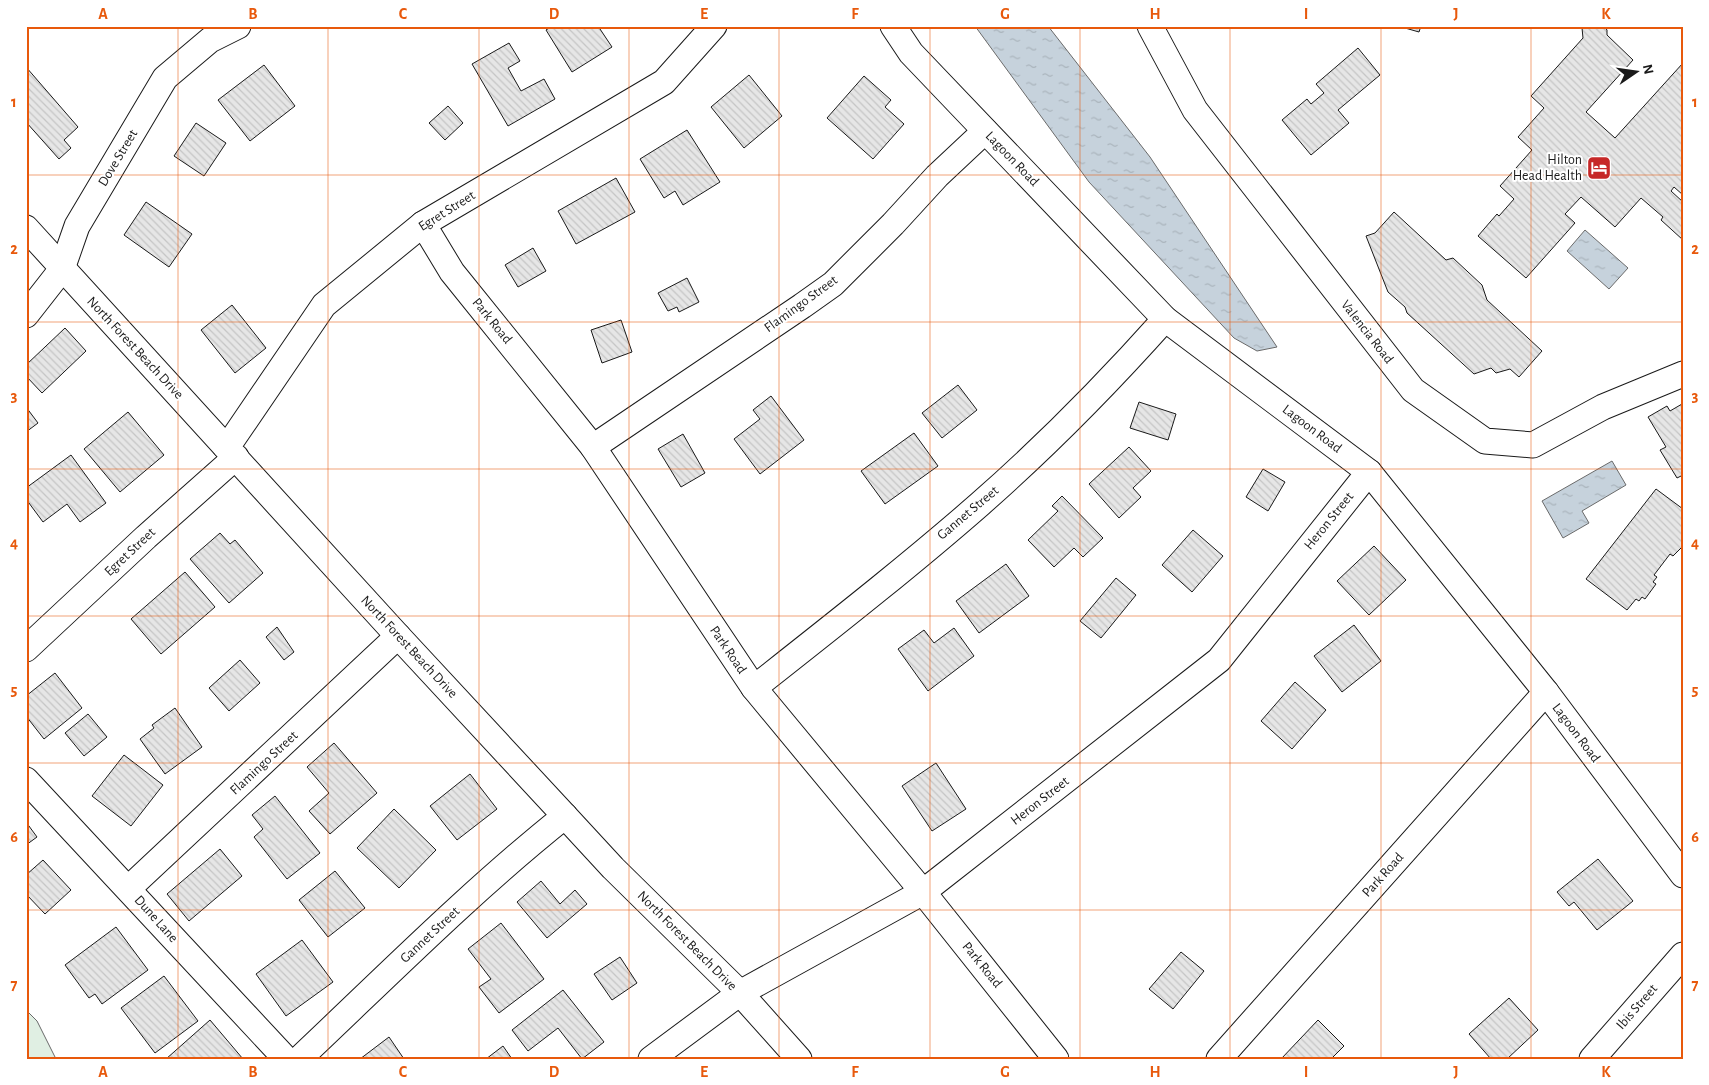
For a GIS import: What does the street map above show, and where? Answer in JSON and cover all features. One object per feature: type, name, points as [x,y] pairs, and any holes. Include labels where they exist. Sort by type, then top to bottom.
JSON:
[{"type":"street","name":"Dove Street","points":[[26,315],[62,268],[77,226],[165,78],[210,40],[238,26]]},
{"type":"street","name":"Egret Street","points":[[26,648],[146,537],[230,452],[232,440],[324,305],[423,224],[664,82],[714,26]]},
{"type":"street","name":"Lagoon Road","points":[[893,26],[911,53],[1165,319],[1369,472],[1546,692],[1683,876]]},
{"type":"street","name":"Valencia Road","points":[[1150,26],[1195,110],[1413,390],[1485,441],[1532,445],[1603,407],[1683,374]]},
{"type":"street","name":"Flamingo Street","points":[[593,447],[833,284],[893,224],[936,176],[985,131]]},
{"type":"street","name":"Park Road","points":[[423,224],[452,272],[593,447],[754,688],[924,892],[1056,1059]]},
{"type":"street","name":"North Forest Beach Drive","points":[[26,228],[398,636],[613,868],[740,992],[799,1059]]},
{"type":"street","name":"Gannet Street","points":[[754,688],[980,504],[1084,407],[1165,319]]},
{"type":"street","name":"Heron Street","points":[[652,1059],[740,992],[924,892],[1219,660],[1369,472]]},
{"type":"street","name":"Flamingo Street","points":[[129,888],[398,636]]},
{"type":"street","name":"Park Road","points":[[1219,1059],[1546,692]]},
{"type":"street","name":"Dune Lane","points":[[26,780],[129,888],[160,925],[286,1059]]},
{"type":"street","name":"Gannet Street","points":[[298,1059],[448,917],[526,847],[565,816]]},
{"type":"street","name":"Ibis Street","points":[[1592,1059],[1683,955]]},
{"type":"green space","points":[[26,1010],[37,1021],[56,1059],[26,1059]]},
{"type":"water","points":[[975,26],[1048,26],[1150,157],[1277,347],[1257,351],[1234,338],[1089,182]]},
{"type":"water","points":[[1585,230],[1628,268],[1609,289],[1567,251]]},
{"type":"water","points":[[1612,461],[1626,485],[1582,511],[1589,523],[1563,538],[1542,501]]},
{"type":"building","points":[[552,26],[598,26],[612,47],[572,72],[546,30]]},
{"type":"building","points":[[1398,26],[1421,26],[1419,32]]},
{"type":"building","name":"Hilton Head Health","points":[[1584,26],[1604,26],[1607,30],[1607,35],[1633,60],[1586,112],[1615,138],[1683,63],[1683,195],[1674,187],[1671,191],[1683,202],[1683,240],[1661,220],[1663,217],[1641,198],[1615,227],[1581,197],[1565,214],[1575,223],[1526,278],[1478,236],[1497,214],[1499,216],[1514,199],[1500,186],[1532,150],[1518,137],[1544,108],[1531,96],[1583,38],[1582,28]]},
{"type":"building","points":[[509,43],[520,61],[508,68],[521,91],[544,79],[555,99],[508,126],[472,64]]},
{"type":"building","points":[[1358,48],[1380,75],[1338,110],[1349,123],[1311,155],[1282,120],[1307,99],[1311,104],[1324,93],[1316,84]]},
{"type":"building","points":[[264,65],[295,106],[250,141],[218,100]]},
{"type":"building","points":[[26,67],[78,127],[64,140],[71,148],[59,159],[26,122]]},
{"type":"building","points":[[749,75],[782,116],[744,148],[711,107]]},
{"type":"building","points":[[864,76],[891,100],[885,107],[904,124],[873,159],[827,118]]},
{"type":"building","points":[[448,106],[463,123],[445,140],[429,123]]},
{"type":"building","points":[[196,123],[226,143],[204,176],[174,156]]},
{"type":"building","points":[[687,130],[720,182],[683,205],[675,191],[664,198],[640,159]]},
{"type":"building","points":[[616,178],[635,212],[576,244],[558,211]]},
{"type":"building","points":[[146,202],[192,234],[169,267],[124,235]]},
{"type":"building","points":[[1394,212],[1446,260],[1453,258],[1482,285],[1487,300],[1542,351],[1519,377],[1510,369],[1496,373],[1491,368],[1474,374],[1407,313],[1405,307],[1388,292],[1366,236],[1375,233]]},
{"type":"building","points":[[533,248],[546,271],[518,287],[505,265]]},
{"type":"building","points":[[687,278],[699,302],[679,312],[677,307],[668,311],[658,293]]},
{"type":"building","points":[[232,305],[266,348],[235,373],[201,330]]},
{"type":"building","points":[[621,320],[632,352],[602,363],[591,330]]},
{"type":"building","points":[[65,328],[86,351],[42,393],[26,376],[26,365]]},
{"type":"building","points":[[958,385],[977,410],[942,438],[922,413]]},
{"type":"building","points":[[771,396],[804,440],[760,474],[734,439],[760,419],[753,410]]},
{"type":"building","points":[[1139,402],[1176,414],[1168,440],[1130,428]]},
{"type":"building","points":[[1682,404],[1683,475],[1677,478],[1660,450],[1666,447],[1648,417],[1667,406],[1670,411]]},
{"type":"building","points":[[26,407],[38,423],[26,432]]},
{"type":"building","points":[[128,412],[164,455],[120,492],[84,449]]},
{"type":"building","points":[[914,433],[938,466],[885,504],[861,471]]},
{"type":"building","points":[[683,434],[705,473],[681,487],[658,449]]},
{"type":"building","points":[[1129,447],[1151,471],[1133,488],[1141,497],[1119,518],[1089,484]]},
{"type":"building","points":[[71,455],[106,503],[80,522],[67,504],[43,522],[26,499],[26,488]]},
{"type":"building","points":[[1263,469],[1285,482],[1268,511],[1246,497]]},
{"type":"building","points":[[1656,489],[1683,509],[1683,546],[1673,556],[1670,554],[1654,575],[1657,577],[1653,582],[1656,584],[1645,599],[1642,597],[1639,601],[1636,599],[1627,610],[1586,579]]},
{"type":"building","points":[[1062,496],[1103,538],[1083,557],[1074,548],[1054,567],[1028,540],[1058,511],[1052,506]]},
{"type":"building","points":[[1193,530],[1223,556],[1192,592],[1162,565]]},
{"type":"building","points":[[220,533],[230,544],[235,540],[263,573],[229,603],[190,559]]},
{"type":"building","points":[[1374,546],[1406,580],[1369,615],[1337,581]]},
{"type":"building","points":[[1006,564],[1029,596],[979,633],[956,601]]},
{"type":"building","points":[[185,572],[215,607],[161,654],[131,619]]},
{"type":"building","points":[[1116,578],[1136,595],[1101,638],[1080,621]]},
{"type":"building","points":[[1354,625],[1381,661],[1342,692],[1314,656]]},
{"type":"building","points":[[277,627],[294,652],[284,660],[266,637]]},
{"type":"building","points":[[954,628],[974,656],[928,691],[898,649],[924,630],[934,643]]},
{"type":"building","points":[[240,660],[260,683],[229,711],[209,688]]},
{"type":"building","points":[[55,673],[82,708],[44,739],[26,716],[26,696]]},
{"type":"building","points":[[1295,682],[1326,710],[1292,749],[1261,721]]},
{"type":"building","points":[[175,708],[202,747],[165,774],[140,739],[154,728],[152,725]]},
{"type":"building","points":[[88,714],[107,737],[84,756],[65,733]]},
{"type":"building","points":[[334,743],[377,793],[330,834],[309,811],[329,793],[307,767]]},
{"type":"building","points":[[124,755],[163,785],[131,826],[92,796]]},
{"type":"building","points":[[936,763],[966,809],[932,831],[902,786]]},
{"type":"building","points":[[470,774],[497,809],[457,840],[430,806]]},
{"type":"building","points":[[275,796],[320,853],[287,879],[254,837],[263,829],[252,815]]},
{"type":"building","points":[[394,809],[436,850],[399,888],[357,848]]},
{"type":"building","points":[[26,822],[37,837],[26,845]]},
{"type":"building","points":[[220,849],[242,876],[189,921],[167,894]]},
{"type":"building","points":[[1598,859],[1633,901],[1597,930],[1574,902],[1569,906],[1557,892]]},
{"type":"building","points":[[43,860],[71,890],[45,914],[26,894],[26,875]]},
{"type":"building","points":[[335,871],[365,908],[328,937],[299,900]]},
{"type":"building","points":[[541,881],[560,904],[575,890],[587,904],[547,938],[517,902]]},
{"type":"building","points":[[501,923],[544,979],[499,1013],[479,987],[491,979],[468,949]]},
{"type":"building","points":[[116,927],[148,970],[102,1004],[95,994],[89,998],[65,965]]},
{"type":"building","points":[[302,940],[333,982],[286,1016],[256,974]]},
{"type":"building","points":[[1181,952],[1204,971],[1173,1009],[1149,989]]},
{"type":"building","points":[[620,957],[637,983],[612,1000],[594,974]]},
{"type":"building","points":[[164,976],[198,1021],[155,1053],[121,1008]]},
{"type":"building","points":[[563,990],[604,1042],[582,1059],[558,1028],[528,1051],[512,1030]]},
{"type":"building","points":[[1509,998],[1538,1030],[1507,1059],[1491,1059],[1469,1034]]},
{"type":"building","points":[[210,1020],[243,1059],[166,1059]]},
{"type":"building","points":[[1318,1020],[1344,1046],[1331,1059],[1281,1059]]},
{"type":"building","points":[[389,1037],[404,1059],[360,1059]]},
{"type":"building","points":[[503,1046],[512,1059],[486,1059]]},
{"type":"place","name":"Hilton Head Health","points":[[1599,168]]}]
